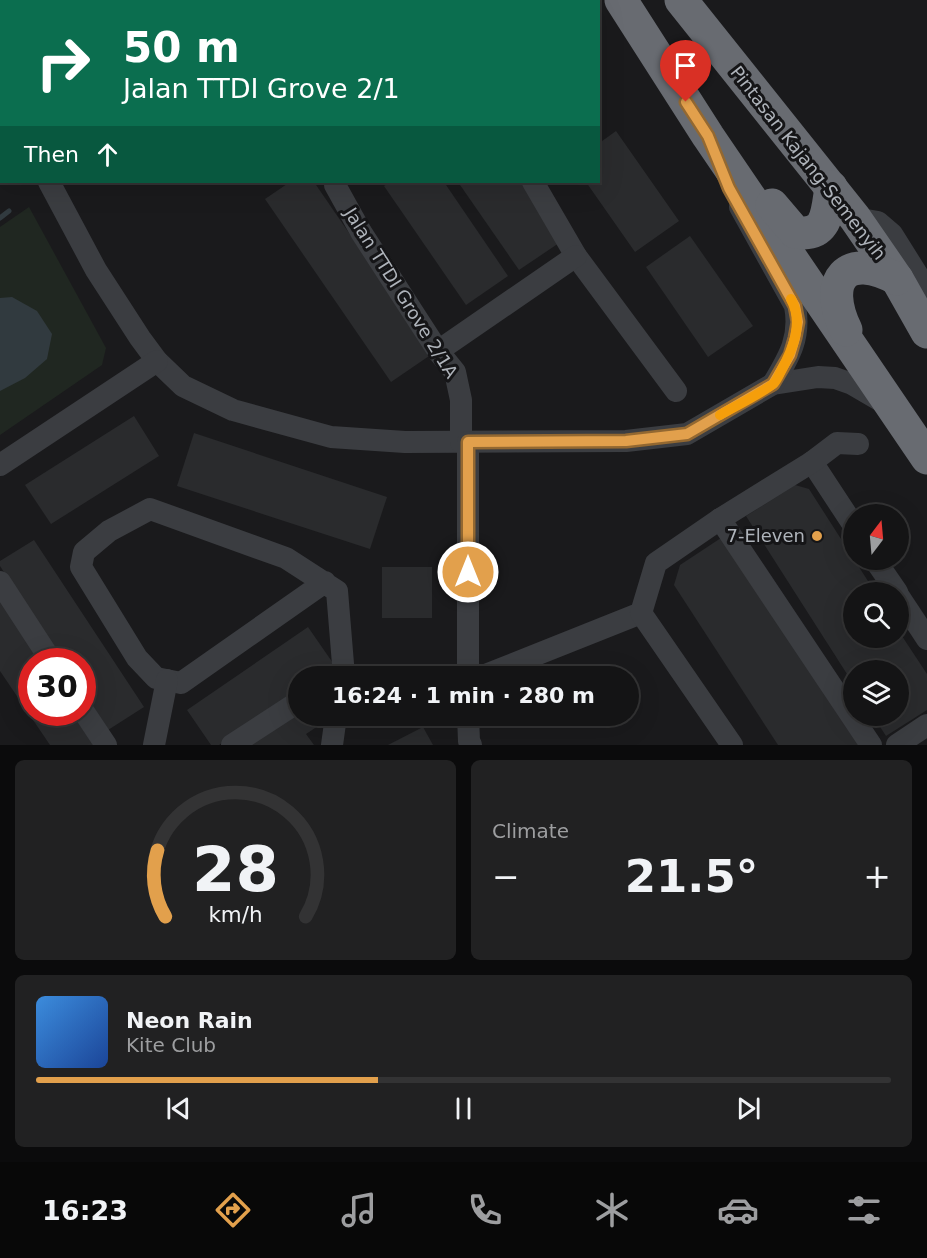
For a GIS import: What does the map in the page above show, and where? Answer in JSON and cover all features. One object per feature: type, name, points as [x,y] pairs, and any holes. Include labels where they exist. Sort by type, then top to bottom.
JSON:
[{"type":"highway","points":[[621,0],[708,136],[927,458]]},
{"type":"highway","name":"Pintasan Kajang-Semenyih","points":[[681,0],[855,218],[912,284],[927,332]]},
{"type":"highway","points":[[643,33],[694,92],[780,216],[795,232],[806,234],[815,232],[824,223],[831,187]]},
{"type":"highway","points":[[859,359],[840,317],[837,293],[844,273],[852,268],[865,267],[880,270],[912,284]]},
{"type":"street","points":[[708,136],[729,188],[795,306],[798,322],[795,338],[790,355],[773,384]]},
{"type":"street","points":[[50,183],[96,270],[140,339],[157,361],[183,386],[233,410],[331,437],[405,442],[626,441],[687,434],[773,384],[818,377],[835,378],[852,384],[892,408]]},
{"type":"street","name":"Jalan TTDI Grove 2/1A","points":[[334,183],[361,232],[438,351],[455,372],[461,400],[464,442],[468,666]]},
{"type":"street","points":[[534,183],[576,256],[676,391]]},
{"type":"street","points":[[438,351],[576,256]]},
{"type":"street","points":[[0,465],[157,361]]},
{"type":"street","points":[[641,613],[656,563],[720,519],[812,462],[837,443],[858,444]]},
{"type":"street","points":[[812,462],[843,509]]},
{"type":"street","points":[[325,582],[181,683],[156,678],[137,658],[81,567],[84,552],[109,531],[150,509],[286,558],[325,582],[337,591],[343,666]]},
{"type":"street","points":[[720,519],[870,745]]},
{"type":"street","points":[[0,582],[43,648]]},
{"type":"street","points":[[909,611],[927,639]]},
{"type":"street","points":[[508,666],[641,613]]},
{"type":"street","points":[[641,613],[732,745]]},
{"type":"street","points":[[154,745],[167,680]]},
{"type":"street","points":[[232,745],[288,709]]},
{"type":"street","points":[[897,745],[927,725]]},
{"type":"street","points":[[93,726],[106,745]]},
{"type":"street","points":[[332,745],[335,726]]},
{"type":"street","points":[[468,726],[471,745]]},
{"type":"shaded area","points":[[29,207],[106,348],[102,365],[0,435],[0,227]]},
{"type":"shaded area","points":[[12,297],[37,311],[52,334],[47,359],[25,378],[0,391],[0,298]]},
{"type":"building","points":[[616,131],[679,221],[635,252],[587,183],[600,183],[600,143]]},
{"type":"building","points":[[289,183],[315,183],[432,354],[391,382],[265,199]]},
{"type":"building","points":[[388,183],[445,183],[508,276],[466,305],[384,186]]},
{"type":"building","points":[[459,183],[522,183],[562,241],[519,270]]},
{"type":"building","points":[[690,236],[753,326],[708,357],[646,267]]},
{"type":"building","points":[[134,416],[159,456],[51,524],[25,485]]},
{"type":"building","points":[[194,433],[387,497],[370,549],[177,486]]},
{"type":"building","points":[[795,485],[809,489],[843,542],[843,570],[861,570],[869,582],[843,582],[843,648],[909,647],[927,674],[927,710],[909,721],[909,660],[843,660],[843,668],[746,516]]},
{"type":"building","points":[[724,536],[843,720],[843,726],[847,726],[859,745],[778,745],[674,585],[680,565]]},
{"type":"building","points":[[34,540],[144,707],[108,730],[96,712],[96,648],[54,648],[0,566],[0,561]]},
{"type":"building","points":[[382,567],[432,567],[432,618],[382,618]]},
{"type":"building","points":[[0,595],[36,648],[18,648],[18,698],[0,671]]},
{"type":"building","points":[[308,627],[335,666],[288,666],[288,698],[219,745],[211,745],[187,710]]},
{"type":"building","points":[[288,712],[288,726],[318,726],[306,734],[314,745],[239,745]]},
{"type":"building","points":[[37,726],[86,726],[95,745],[50,745]]},
{"type":"building","points":[[880,726],[902,726],[886,736]]},
{"type":"building","points":[[423,727],[433,745],[388,745]]},
{"type":"waterway","points":[[0,218],[9,211]]},
{"type":"slow traffic","points":[[720,415],[773,384],[790,355],[795,338],[798,322],[791,299]]},
{"type":"place","name":"7-Eleven","points":[[817,536]]},
{"type":"route","points":[[468,572],[468,442],[626,441],[687,434],[773,384],[790,355],[798,322],[795,306],[729,188],[708,136],[686,102]]}]
